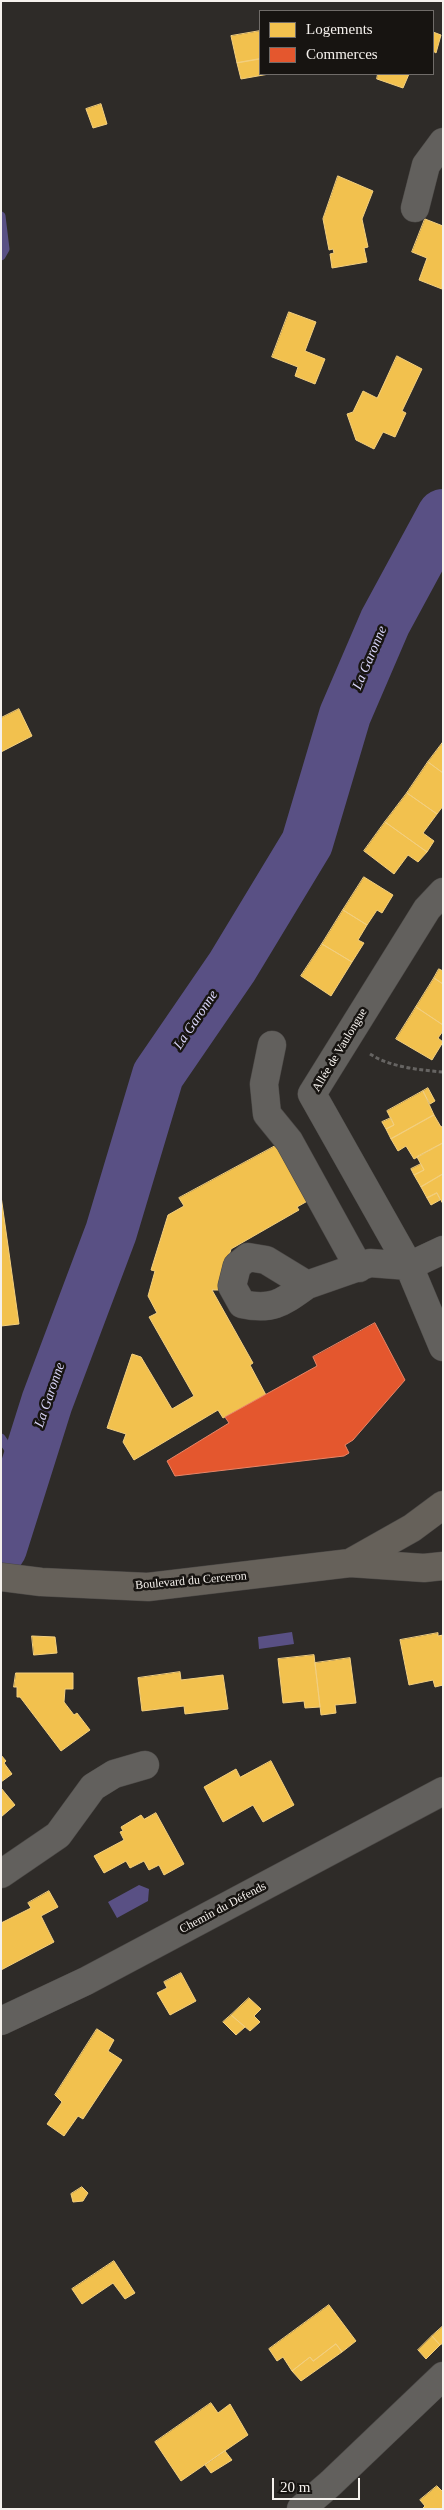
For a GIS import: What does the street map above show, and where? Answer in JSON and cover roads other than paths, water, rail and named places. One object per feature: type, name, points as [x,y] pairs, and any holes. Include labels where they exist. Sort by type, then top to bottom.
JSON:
[{"type":"main road","name":"Boulevard du Cerceron","points":[[350,1563],[412,1528],[443,1505]]},
{"type":"main road","name":"Boulevard du Cerceron","points":[[1,1577],[41,1582],[148,1587],[350,1563],[424,1568],[443,1566]]},
{"type":"street","points":[[415,208],[426,165],[443,142]]},
{"type":"street","name":"Allée de Vaulongue","points":[[443,892],[427,909],[312,1094],[409,1266],[443,1347]]},
{"type":"street","points":[[272,1045],[264,1084],[267,1114],[289,1142],[359,1268]]},
{"type":"street","points":[[307,1285],[370,1263],[409,1266],[443,1250]]},
{"type":"street","points":[[1,1874],[58,1835],[93,1788],[114,1774],[145,1765]]},
{"type":"street","name":"Chemin du Défends","points":[[1,2021],[86,1981],[443,1790]]},
{"type":"street","points":[[301,2509],[331,2483],[443,2376]]},
{"type":"waterway","points":[[1,216],[5,249],[1,256]]},
{"type":"waterway","name":"La Garonne","points":[[1,1548],[47,1402],[111,1232],[158,1075],[232,967],[307,843],[345,715],[385,622],[443,515]]},
{"type":"waterway","points":[[1,1438],[25,1473]]}]
